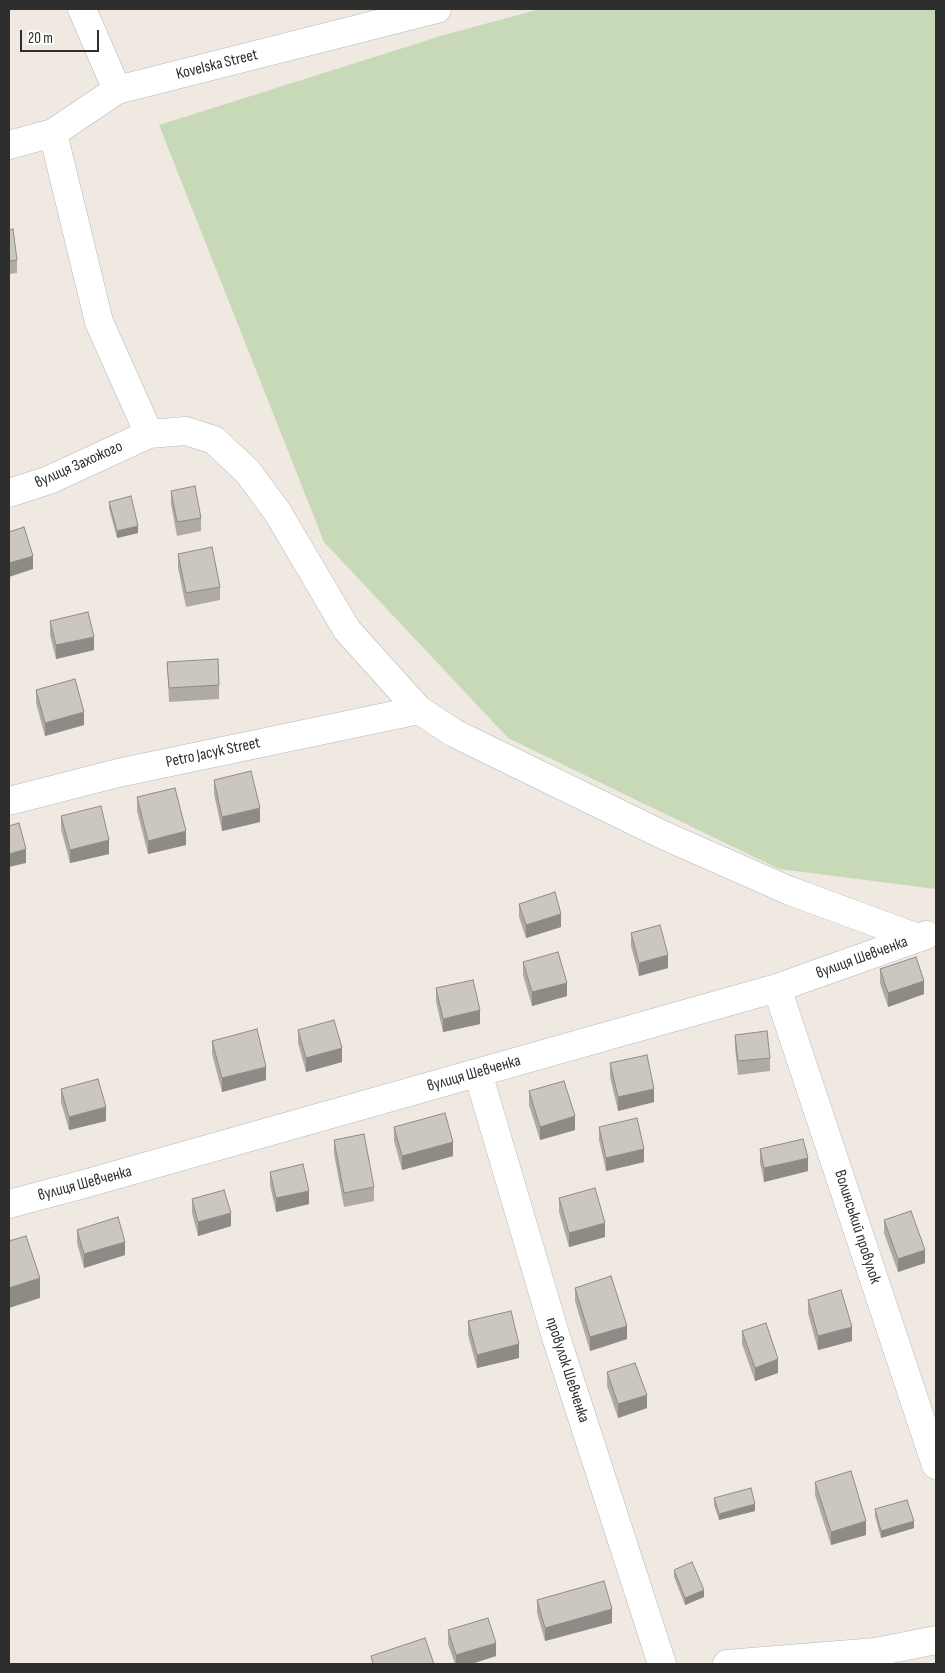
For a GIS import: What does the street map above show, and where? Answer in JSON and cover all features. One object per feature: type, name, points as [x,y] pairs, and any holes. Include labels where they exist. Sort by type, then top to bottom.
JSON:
[{"type":"street","points":[[82,9],[117,90]]},
{"type":"street","name":"Kovelska Street","points":[[9,146],[53,133],[117,90],[437,9]]},
{"type":"street","points":[[53,133],[99,322],[149,434],[186,431],[214,440],[248,472],[278,513],[347,630],[419,710],[462,737],[664,835],[790,891],[927,935]]},
{"type":"street","name":"вулиця Захожого","points":[[9,493],[49,480],[149,434]]},
{"type":"street","name":"Petro Jacyk Street","points":[[9,801],[118,773],[419,710]]},
{"type":"street","name":"вулиця Шевченка","points":[[9,1204],[777,988],[927,935]]},
{"type":"street","name":"Волинський провулок","points":[[777,988],[936,1465]]},
{"type":"street","name":"провулок Шевченка","points":[[478,1073],[556,1337],[662,1664]]},
{"type":"street","points":[[726,1664],[876,1652],[936,1640]]},
{"type":"green space","points":[[540,9],[936,9],[936,889],[779,869],[508,738],[324,542],[159,125],[444,35]]},
{"type":"building","points":[[13,229],[17,260],[9,261],[9,230]]},
{"type":"building","points":[[195,486],[201,518],[177,522],[171,491]]},
{"type":"building","points":[[131,496],[138,526],[117,531],[109,502]]},
{"type":"building","points":[[24,527],[33,556],[9,563],[9,532]]},
{"type":"building","points":[[212,547],[220,587],[186,593],[178,554]]},
{"type":"building","points":[[88,612],[94,637],[56,645],[50,621]]},
{"type":"building","points":[[218,659],[219,685],[169,688],[167,662]]},
{"type":"building","points":[[75,679],[84,712],[45,723],[36,690]]},
{"type":"building","points":[[251,771],[260,808],[222,817],[214,780]]},
{"type":"building","points":[[175,788],[186,831],[148,841],[137,797]]},
{"type":"building","points":[[101,806],[109,840],[70,850],[61,816]]},
{"type":"building","points":[[19,823],[26,849],[9,854],[9,826]]},
{"type":"building","points":[[555,892],[561,914],[526,925],[519,904]]},
{"type":"building","points":[[660,925],[668,955],[639,963],[631,933]]},
{"type":"building","points":[[558,952],[567,983],[532,992],[523,962]]},
{"type":"building","points":[[916,957],[924,981],[888,993],[880,969]]},
{"type":"building","points":[[473,980],[480,1010],[443,1019],[436,988]]},
{"type":"building","points":[[334,1020],[342,1048],[306,1058],[298,1030]]},
{"type":"building","points":[[257,1029],[266,1067],[222,1078],[212,1041]]},
{"type":"building","points":[[767,1031],[770,1058],[738,1061],[735,1035]]},
{"type":"building","points":[[647,1055],[654,1089],[618,1097],[610,1063]]},
{"type":"building","points":[[98,1079],[106,1107],[69,1117],[61,1089]]},
{"type":"building","points":[[564,1081],[575,1116],[540,1127],[529,1091]]},
{"type":"building","points":[[445,1113],[453,1142],[402,1156],[394,1127]]},
{"type":"building","points":[[637,1118],[644,1149],[606,1158],[599,1127]]},
{"type":"building","points":[[364,1134],[374,1187],[344,1193],[334,1140]]},
{"type":"building","points":[[803,1139],[808,1158],[764,1168],[760,1149]]},
{"type":"building","points":[[303,1164],[309,1191],[276,1198],[270,1172]]},
{"type":"building","points":[[595,1188],[605,1223],[569,1233],[559,1198]]},
{"type":"building","points":[[224,1190],[231,1213],[198,1222],[192,1199]]},
{"type":"building","points":[[911,1211],[925,1250],[898,1259],[884,1220]]},
{"type":"building","points":[[118,1217],[125,1242],[84,1254],[77,1230]]},
{"type":"building","points":[[26,1236],[40,1278],[9,1288],[9,1241]]},
{"type":"building","points":[[611,1276],[627,1326],[590,1337],[575,1288]]},
{"type":"building","points":[[841,1290],[852,1327],[818,1336],[808,1300]]},
{"type":"building","points":[[511,1311],[519,1344],[477,1355],[468,1321]]},
{"type":"building","points":[[766,1323],[778,1359],[755,1368],[742,1331]]},
{"type":"building","points":[[635,1363],[647,1395],[618,1404],[607,1372]]},
{"type":"building","points":[[851,1471],[866,1521],[831,1532],[815,1482]]},
{"type":"building","points":[[751,1488],[755,1504],[719,1514],[714,1498]]},
{"type":"building","points":[[907,1500],[914,1521],[881,1531],[875,1509]]},
{"type":"building","points":[[692,1562],[704,1590],[685,1598],[674,1570]]},
{"type":"building","points":[[604,1581],[612,1609],[545,1628],[537,1600]]},
{"type":"building","points":[[488,1618],[496,1643],[456,1655],[448,1630]]},
{"type":"building","points":[[425,1638],[434,1664],[373,1664],[371,1656]]}]
